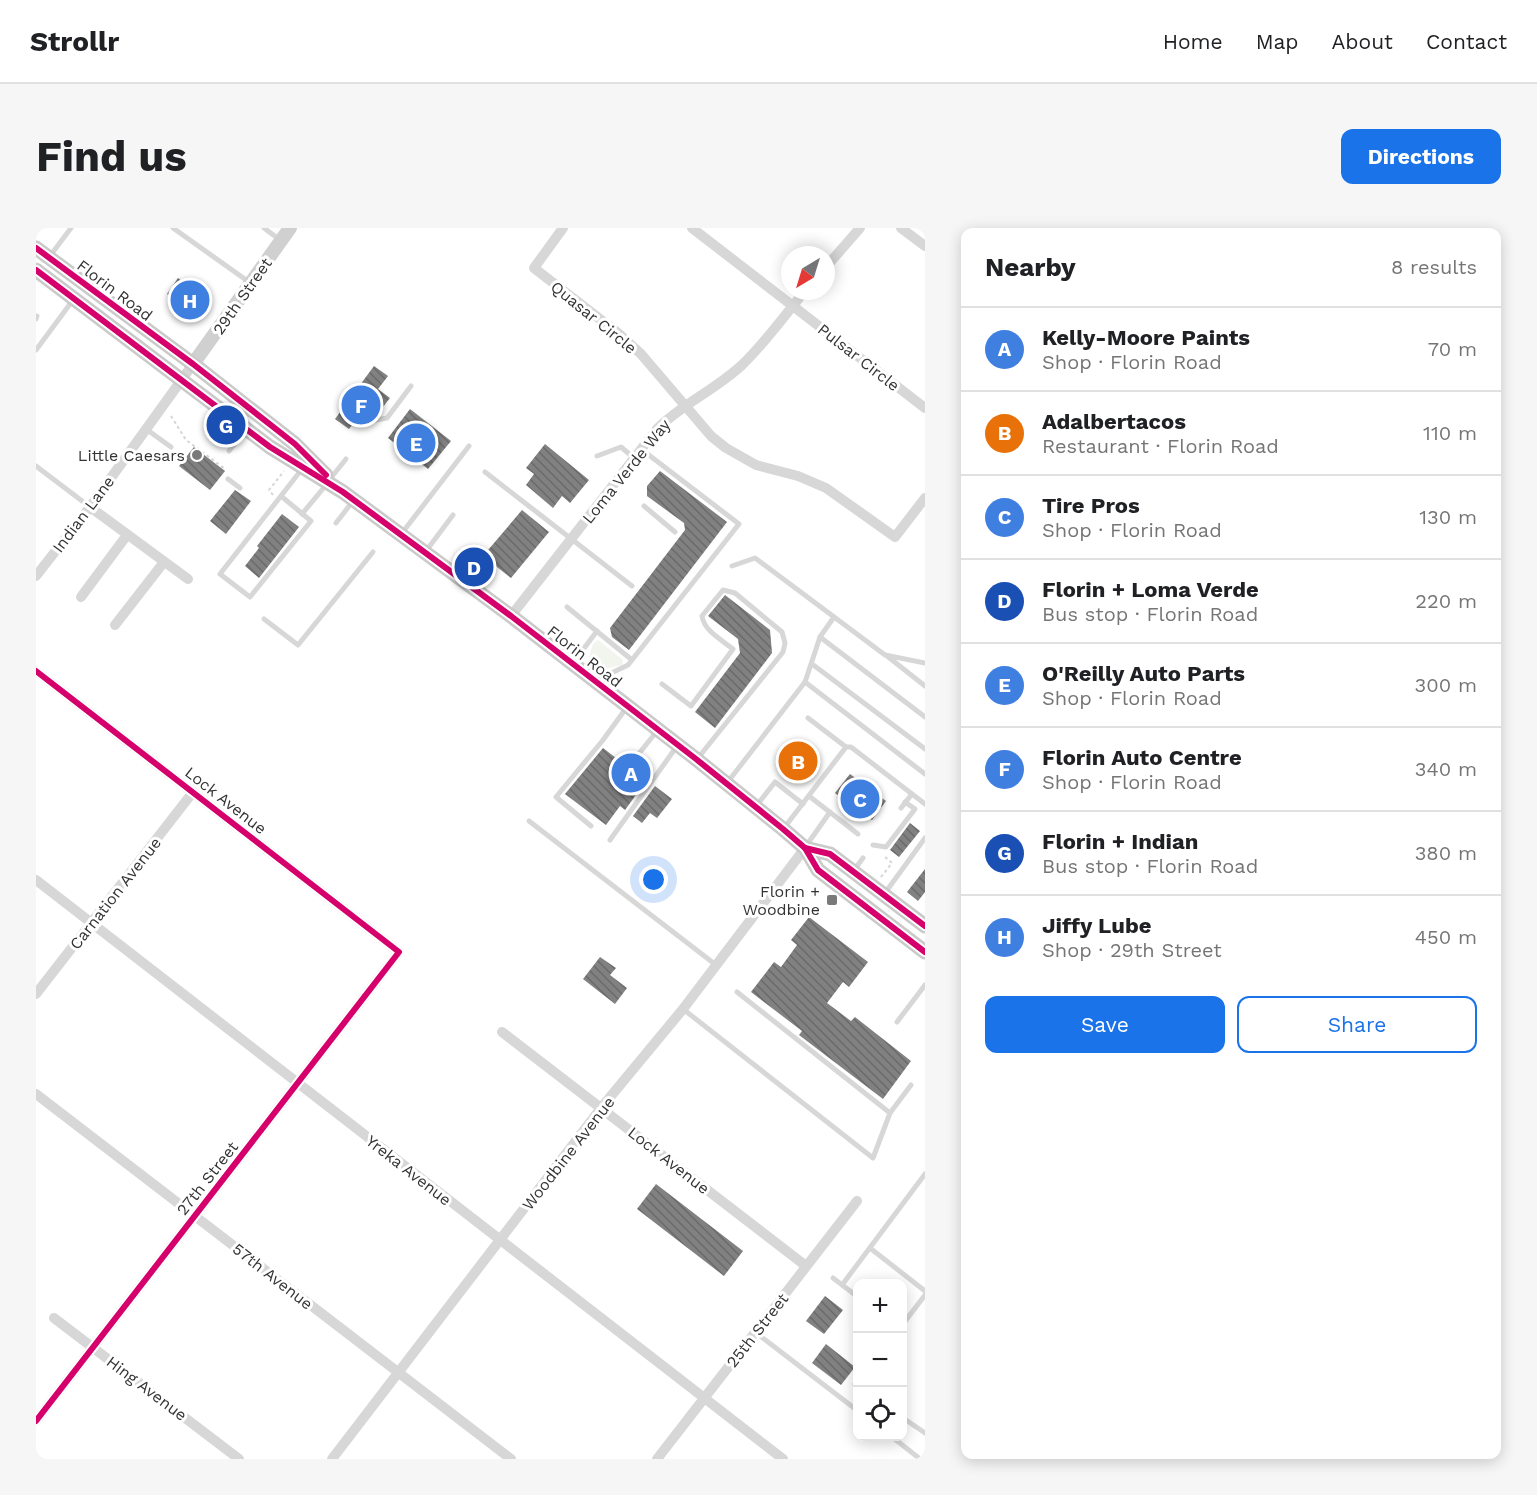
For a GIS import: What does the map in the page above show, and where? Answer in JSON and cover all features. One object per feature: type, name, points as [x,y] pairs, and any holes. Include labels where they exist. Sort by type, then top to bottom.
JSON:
[{"type":"main road","name":"Florin Road","points":[[36,248],[193,364],[295,444],[329,481]]},
{"type":"main road","name":"Florin Road","points":[[36,270],[247,428],[268,450],[329,481],[512,616],[783,829],[805,848],[818,870],[925,952]]},
{"type":"main road","name":"Florin Road","points":[[805,848],[830,854],[858,865],[925,926]]},
{"type":"main road","points":[[906,938],[925,941]]},
{"type":"street","name":"29th Street","points":[[193,364],[290,228]]},
{"type":"street","name":"Quasar Circle","points":[[563,228],[534,268],[618,333],[641,354],[686,405]]},
{"type":"street","points":[[692,228],[793,306]]},
{"type":"street","points":[[835,257],[860,228]]},
{"type":"street","points":[[901,228],[925,246]]},
{"type":"street","name":"Loma Verde Way","points":[[512,616],[657,429],[742,365],[798,300]]},
{"type":"street","name":"Pulsar Circle","points":[[793,306],[925,408]]},
{"type":"street","name":"Indian Lane","points":[[36,576],[90,507],[193,364]]},
{"type":"street","points":[[686,405],[711,436],[741,458],[773,471],[798,476],[826,488],[895,537],[925,498]]},
{"type":"street","points":[[90,507],[188,579]]},
{"type":"street","points":[[81,597],[128,535]]},
{"type":"street","points":[[115,625],[164,562]]},
{"type":"street","name":"Lock Avenue","points":[[36,671],[399,952]]},
{"type":"street","name":"Carnation Avenue","points":[[36,994],[193,792]]},
{"type":"street","name":"Woodbine Avenue","points":[[332,1459],[601,1108],[683,1009],[805,848]]},
{"type":"street","name":"Yreka Avenue","points":[[36,880],[783,1459]]},
{"type":"street","name":"27th Street","points":[[36,1420],[399,952]]},
{"type":"street","name":"Lock Avenue","points":[[502,1032],[806,1266]]},
{"type":"street","name":"57th Avenue","points":[[37,1096],[511,1459]]},
{"type":"street","name":"25th Street","points":[[657,1459],[857,1201]]},
{"type":"street","name":"Hing Avenue","points":[[54,1318],[239,1459]]},
{"type":"lane","points":[[49,257],[71,228]]},
{"type":"lane","points":[[173,228],[250,283]]},
{"type":"lane","points":[[264,228],[281,240]]},
{"type":"lane","points":[[36,350],[74,299]]},
{"type":"lane","points":[[376,420],[387,418],[411,386]]},
{"type":"lane","points":[[229,451],[247,428]]},
{"type":"lane","points":[[146,429],[171,447]]},
{"type":"lane","points":[[401,535],[469,446]]},
{"type":"lane","points":[[596,681],[628,665],[739,524],[638,454],[621,447],[597,456]]},
{"type":"lane","points":[[302,514],[346,459]]},
{"type":"lane","points":[[36,466],[90,507]]},
{"type":"lane","points":[[281,496],[311,521],[250,597],[220,574],[281,496],[303,468]]},
{"type":"lane","points":[[485,472],[632,586]]},
{"type":"lane","points":[[228,479],[240,488]]},
{"type":"lane","points":[[336,524],[349,496]]},
{"type":"lane","points":[[644,506],[675,531]]},
{"type":"lane","points":[[425,552],[453,515]]},
{"type":"lane","points":[[264,619],[298,645],[373,552]]},
{"type":"lane","points":[[732,566],[756,558],[925,686]]},
{"type":"lane","points":[[662,684],[691,706],[733,649],[705,627],[702,621],[702,616],[723,590],[735,593],[782,632],[785,643],[783,652],[696,759]]},
{"type":"lane","points":[[567,606],[632,660]]},
{"type":"lane","points":[[726,784],[805,682],[820,637],[834,617]]},
{"type":"lane","points":[[573,663],[597,631]]},
{"type":"lane","points":[[820,637],[925,717]]},
{"type":"lane","points":[[885,655],[925,663]]},
{"type":"lane","points":[[812,664],[925,749]]},
{"type":"lane","points":[[805,682],[925,774]]},
{"type":"lane","points":[[591,826],[556,797],[628,706]]},
{"type":"lane","points":[[808,718],[846,747],[851,747],[925,804]]},
{"type":"lane","points":[[633,761],[658,729]]},
{"type":"lane","points":[[610,840],[678,745]]},
{"type":"lane","points":[[783,829],[846,747]]},
{"type":"lane","points":[[755,807],[775,782],[803,804]]},
{"type":"lane","points":[[901,808],[912,794]]},
{"type":"lane","points":[[809,796],[858,834]]},
{"type":"lane","points":[[873,844],[886,847],[915,809],[906,802]]},
{"type":"lane","points":[[805,848],[830,812]]},
{"type":"lane","points":[[529,821],[716,965]]},
{"type":"lane","points":[[881,888],[925,838]]},
{"type":"lane","points":[[897,1022],[925,985]]},
{"type":"lane","points":[[737,992],[890,1113]]},
{"type":"lane","points":[[683,1009],[873,1158],[890,1113],[911,1085]]},
{"type":"lane","points":[[842,1285],[925,1174]]},
{"type":"lane","points":[[870,1248],[925,1293],[907,1318]]},
{"type":"lane","points":[[833,1278],[853,1293]]},
{"type":"lane","points":[[755,1332],[853,1407]]},
{"type":"lane","points":[[907,1421],[925,1433]]},
{"type":"lane","points":[[896,1441],[920,1459]]},
{"type":"path","points":[[171,416],[186,440],[225,469]]},
{"type":"path","points":[[881,888],[892,862],[882,855]]},
{"type":"shaded area","points":[[598,640],[623,660],[622,665],[604,669],[589,657],[593,644]]},
{"type":"building","points":[[178,278],[211,302],[200,318],[167,294]]},
{"type":"building","points":[[374,366],[388,376],[378,389],[390,398],[379,412],[368,404],[349,429],[335,419]]},
{"type":"building","points":[[410,409],[451,441],[428,469],[388,438]]},
{"type":"building","points":[[545,444],[589,480],[570,503],[562,496],[553,508],[526,485],[534,474],[526,468]]},
{"type":"building","points":[[194,447],[225,471],[210,490],[179,466]]},
{"type":"building","points":[[660,471],[727,522],[629,650],[612,637],[610,628],[685,530],[684,523],[647,496],[647,486]]},
{"type":"building","points":[[235,490],[251,501],[226,534],[210,521]]},
{"type":"building","points":[[522,510],[549,532],[511,578],[483,556]]},
{"type":"building","points":[[282,514],[299,527],[259,578],[245,566],[259,548],[257,546]]},
{"type":"building","points":[[725,595],[770,630],[772,653],[715,728],[695,712],[740,653],[738,639],[708,616]]},
{"type":"building","points":[[603,748],[646,781],[625,810],[620,806],[606,825],[565,794]]},
{"type":"building","points":[[850,774],[886,801],[872,820],[835,793]]},
{"type":"building","points":[[655,786],[672,799],[657,818],[650,813],[642,823],[633,816]]},
{"type":"building","points":[[910,823],[920,831],[899,857],[890,850]]},
{"type":"building","points":[[925,869],[925,892],[918,901],[907,892]]},
{"type":"building","points":[[809,917],[868,962],[849,987],[843,982],[827,1003],[851,1021],[855,1017],[911,1061],[883,1099],[799,1035],[802,1031],[751,992],[774,962],[781,967],[797,945],[791,940]]},
{"type":"building","points":[[600,957],[616,968],[610,975],[627,988],[615,1004],[583,979]]},
{"type":"building","points":[[656,1184],[743,1251],[724,1276],[637,1209]]},
{"type":"building","points":[[825,1296],[843,1310],[824,1334],[806,1321]]},
{"type":"building","points":[[826,1344],[853,1365],[853,1370],[841,1385],[812,1363]]},
{"type":"cycle path","points":[[36,248],[193,364],[295,444],[326,475]]},
{"type":"cycle path","points":[[36,270],[270,447],[343,492],[511,616],[783,829],[805,848],[818,870],[925,952]]},
{"type":"cycle path","points":[[36,671],[399,952],[36,1421]]},
{"type":"cycle path","points":[[805,848],[830,854],[925,926]]},
{"type":"place","name":"Jiffy Lube","points":[[190,300]]},
{"type":"place","name":"Florin Auto Centre","points":[[361,405]]},
{"type":"place","name":"Florin + Indian","points":[[226,425]]},
{"type":"place","name":"O'Reilly Auto Parts","points":[[416,443]]},
{"type":"place","name":"Little Caesars","points":[[197,455]]},
{"type":"place","name":"Florin + Loma Verde","points":[[474,567]]},
{"type":"place","name":"Adalbertacos","points":[[798,761]]},
{"type":"place","name":"Kelly-Moore Paints","points":[[631,773]]},
{"type":"place","name":"Tire Pros","points":[[860,799]]},
{"type":"place","name":"Florin + Woodbine","points":[[832,900]]}]
